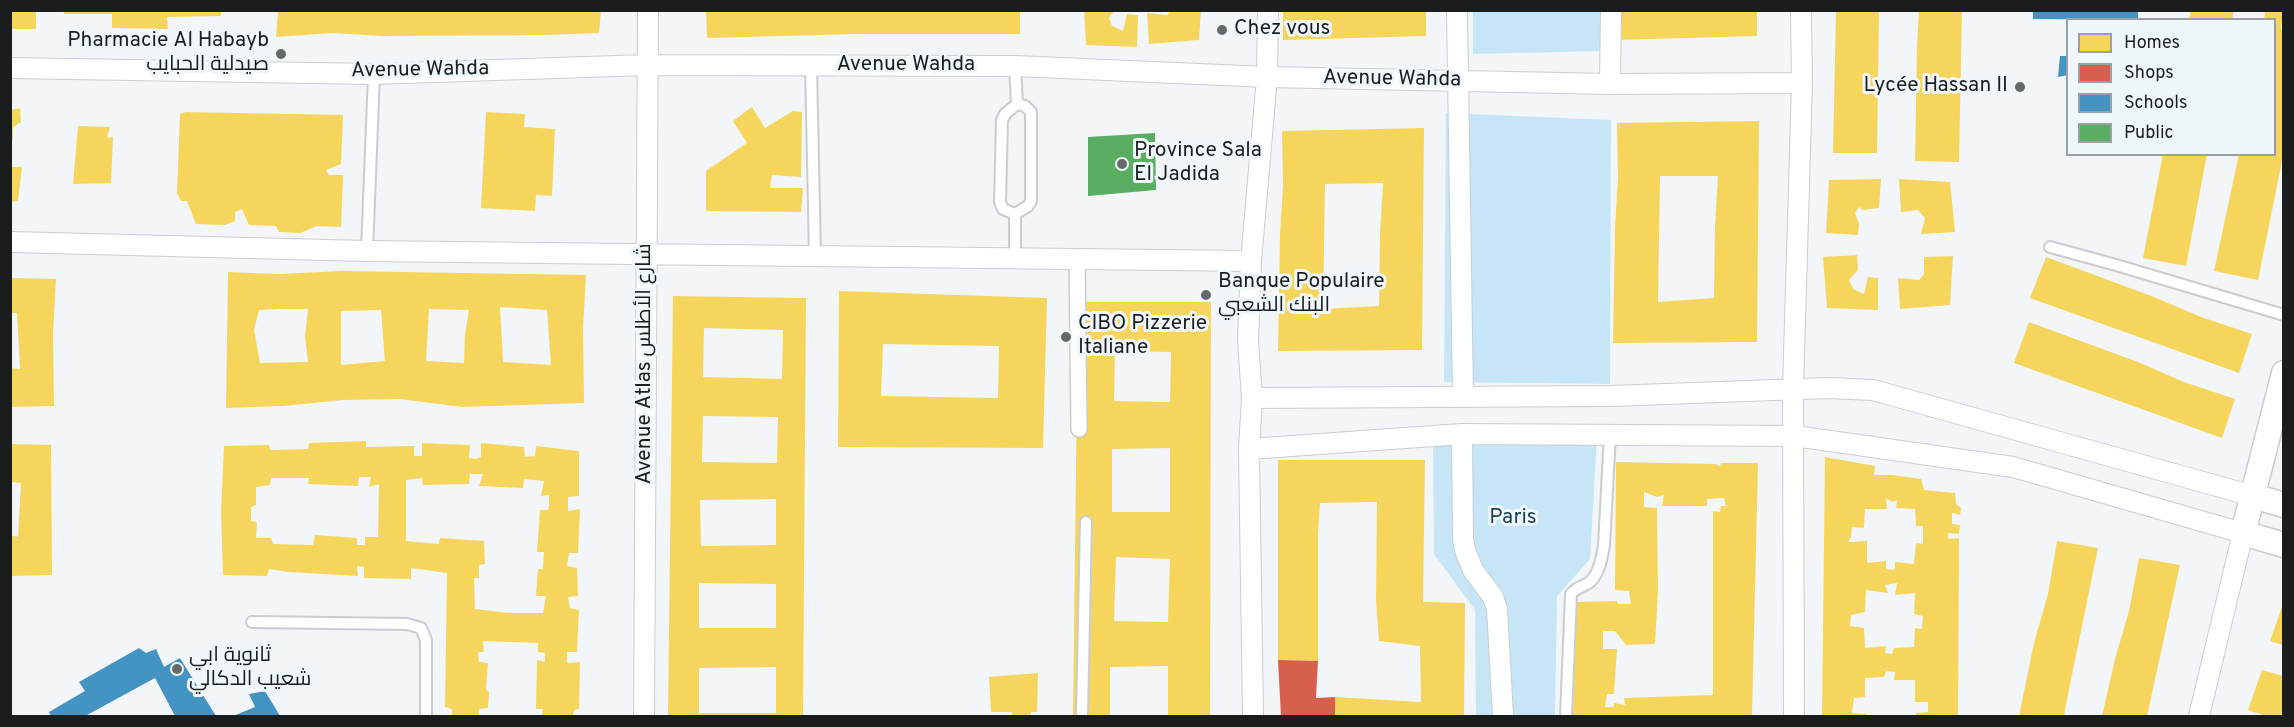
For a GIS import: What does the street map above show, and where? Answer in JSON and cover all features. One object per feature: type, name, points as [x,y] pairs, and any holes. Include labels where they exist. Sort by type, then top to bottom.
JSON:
[{"type":"street","name":"Avenue Atlas شارع الأطلس","points":[[644,717],[648,10]]},
{"type":"street","points":[[1253,717],[1249,449],[1252,398],[1248,341],[1251,261],[1266,77],[1268,10]]},
{"type":"street","points":[[1457,10],[1463,396]]},
{"type":"street","points":[[1610,84],[1611,10]]},
{"type":"street","points":[[1794,717],[1795,436],[1793,389],[1802,83],[1801,10]]},
{"type":"street","name":"Avenue Wahda","points":[[10,68],[374,74],[647,65],[1015,66],[1266,77],[1610,84],[1802,83]]},
{"type":"street","points":[[10,242],[367,251],[1251,261]]},
{"type":"street","points":[[1077,258],[1079,429]]},
{"type":"street","points":[[2199,717],[2283,374]]},
{"type":"street","points":[[1252,398],[1611,396],[1793,389],[1873,390],[2283,505]]},
{"type":"street","points":[[1249,449],[1462,434],[1795,436],[2013,467],[2283,545]]},
{"type":"street","points":[[1462,434],[1463,539],[1468,560],[1493,597],[1497,609],[1503,717]]},
{"type":"lane","points":[[811,66],[815,255]]},
{"type":"lane","points":[[1015,66],[1017,105]]},
{"type":"lane","points":[[367,251],[374,74]]},
{"type":"lane","points":[[1017,105],[1027,107],[1031,112],[1031,201],[1028,206],[1015,214],[1003,209],[1000,202],[1002,120],[1005,114],[1017,105]]},
{"type":"lane","points":[[1015,214],[1015,257]]},
{"type":"lane","points":[[2050,247],[2116,264],[2283,315]]},
{"type":"lane","points":[[1566,717],[1571,594],[1578,586],[1588,583],[1601,560],[1604,545],[1610,434]]},
{"type":"lane","points":[[1082,717],[1086,522]]},
{"type":"lane","points":[[252,622],[407,624],[421,628],[426,640],[426,717]]},
{"type":"green space","points":[[1473,11],[1605,11],[1604,51],[1473,54]]},
{"type":"green space","points":[[1446,113],[1611,120],[1610,384],[1444,382]]},
{"type":"green space","name":"Paris","points":[[1597,438],[1590,559],[1557,596],[1555,716],[1476,716],[1475,610],[1434,554],[1433,440]]},
{"type":"building: Homes","points":[[10,10],[36,10],[36,29],[10,29]]},
{"type":"building: Homes","points":[[63,10],[221,10],[221,16],[167,17],[168,29],[112,28],[112,14],[64,14]]},
{"type":"building: Homes","points":[[278,10],[601,10],[599,33],[381,36],[332,33],[276,37]]},
{"type":"building: Homes","points":[[706,10],[1020,10],[1020,34],[857,34],[707,38]]},
{"type":"building: Homes","points":[[1084,10],[1115,10],[1109,18],[1112,26],[1123,31],[1127,14],[1138,15],[1137,47],[1086,45]]},
{"type":"building: Homes","points":[[1171,10],[1201,10],[1199,40],[1149,44],[1147,13],[1167,15]]},
{"type":"building: Homes","points":[[1283,10],[1426,10],[1426,36],[1283,40]]},
{"type":"building: Homes","points":[[1614,10],[1757,10],[1757,36],[1614,40]]},
{"type":"building: Homes","points":[[1836,10],[1879,10],[1877,153],[1833,153]]},
{"type":"building: Homes","points":[[1919,10],[1962,10],[1959,162],[1915,161]]},
{"type":"building: Homes","points":[[2191,10],[2234,10],[2232,18],[2189,18]]},
{"type":"building: Homes","points":[[2265,10],[2283,10],[2281,29],[2283,30],[2283,156],[2258,280],[2214,271],[2239,156],[2276,156],[2276,18],[2264,18]]},
{"type":"building: Homes","points":[[752,107],[765,128],[793,111],[802,112],[801,177],[772,175],[770,188],[803,188],[801,212],[706,211],[706,171],[747,143],[733,121]]},
{"type":"building: Homes","points":[[20,108],[21,122],[13,127],[13,139],[10,141],[10,110]]},
{"type":"building: Homes","points":[[186,112],[343,115],[341,164],[326,170],[329,175],[343,175],[341,227],[317,226],[300,233],[279,232],[276,226],[249,225],[242,209],[235,212],[235,221],[225,225],[196,224],[187,201],[181,201],[177,193],[180,114]]},
{"type":"building: Homes","points":[[486,112],[525,114],[524,127],[555,129],[552,196],[536,195],[535,211],[481,208]]},
{"type":"building: Homes","points":[[1759,121],[1757,342],[1613,343],[1618,177],[1617,123]],"holes":[[[1660,176],[1718,176],[1714,298],[1658,302]]]},
{"type":"building: Homes","points":[[78,126],[110,127],[107,138],[113,137],[111,183],[73,184]]},
{"type":"building: Homes","points":[[1424,128],[1422,350],[1278,351],[1283,185],[1282,131]],"holes":[[[1383,183],[1379,306],[1323,309],[1325,184]]]},
{"type":"building: Homes","points":[[2163,156],[2207,156],[2186,266],[2143,258]]},
{"type":"building: Homes","points":[[10,167],[22,167],[18,201],[10,202]]},
{"type":"building: Homes","points":[[1881,179],[1879,208],[1863,210],[1859,207],[1855,213],[1859,224],[1858,235],[1826,233],[1829,180]]},
{"type":"building: Homes","points":[[1899,179],[1950,182],[1955,232],[1921,234],[1925,218],[1918,210],[1901,212]]},
{"type":"building: Homes","points":[[1857,255],[1858,270],[1849,280],[1853,289],[1864,294],[1868,277],[1878,278],[1878,310],[1827,308],[1823,257]]},
{"type":"building: Homes","points":[[1953,256],[1950,305],[1900,309],[1898,278],[1919,280],[1924,274],[1924,257]]},
{"type":"building: Homes","points":[[2046,257],[2201,317],[2252,334],[2239,373],[2030,298]]},
{"type":"building: Homes","points":[[342,271],[586,275],[583,329],[584,403],[462,407],[400,399],[343,400],[283,406],[226,408],[228,272],[279,274]],"holes":[[[500,307],[547,310],[551,365],[503,362]],[[308,309],[305,337],[308,362],[260,363],[254,330],[259,310]],[[429,309],[469,310],[464,363],[426,361]],[[381,310],[385,361],[341,365],[341,311]]]},
{"type":"building: Homes","points":[[10,278],[56,279],[53,333],[54,406],[10,407],[10,368],[20,369],[17,313],[10,313]]},
{"type":"building: Homes","points":[[839,291],[1047,298],[1043,448],[838,447]],"holes":[[[883,344],[999,346],[998,398],[881,396]]]},
{"type":"building: Homes","points":[[673,296],[806,298],[803,716],[668,716]],"holes":[[[704,328],[783,330],[782,379],[703,377]],[[703,416],[778,417],[777,463],[702,462]],[[776,499],[776,545],[701,546],[700,500]],[[699,583],[776,584],[776,628],[699,628]],[[776,667],[776,713],[699,713],[699,668]]]},
{"type":"building: Homes","points":[[1078,302],[1211,302],[1210,716],[1168,716],[1168,666],[1110,667],[1110,716],[1073,716]],"holes":[[[1115,351],[1171,352],[1170,402],[1114,401]],[[1170,448],[1170,512],[1112,512],[1112,449]],[[1116,557],[1170,559],[1168,622],[1114,621]]]},
{"type":"building: Homes","points":[[2029,322],[2138,362],[2184,382],[2235,399],[2222,438],[2014,363]]},
{"type":"building: Homes","points":[[366,441],[366,447],[414,446],[414,456],[422,456],[422,443],[470,445],[469,458],[476,459],[481,457],[481,443],[524,447],[525,457],[535,456],[536,446],[579,451],[579,496],[568,497],[568,511],[580,509],[578,553],[569,553],[567,566],[577,568],[578,596],[568,597],[570,608],[579,610],[577,652],[567,652],[567,663],[580,662],[579,709],[574,710],[573,716],[542,716],[543,709],[536,709],[537,660],[545,662],[545,653],[538,652],[538,643],[483,641],[484,652],[478,652],[479,662],[488,663],[486,690],[489,692],[488,708],[479,709],[479,716],[452,716],[452,709],[445,707],[447,573],[411,568],[411,579],[364,578],[364,567],[357,566],[358,576],[269,569],[267,576],[223,575],[221,511],[224,446],[269,445],[270,450],[308,449],[309,443]],"holes":[[[470,474],[483,474],[479,486],[523,488],[524,479],[544,481],[541,496],[549,495],[549,504],[548,510],[540,510],[537,552],[544,552],[543,569],[538,569],[536,596],[546,596],[543,613],[509,613],[475,609],[474,578],[479,578],[479,565],[485,564],[484,541],[440,538],[439,544],[406,541],[406,480],[422,478],[423,485],[469,484]],[[359,477],[371,477],[369,487],[379,484],[378,537],[365,537],[365,545],[357,545],[357,538],[315,535],[313,545],[273,544],[271,538],[256,538],[257,522],[251,521],[251,507],[256,505],[256,487],[270,485],[271,478],[309,478],[308,484],[358,486]]]},
{"type":"building: Homes","points":[[10,444],[51,445],[52,575],[10,576],[10,535],[18,537],[21,483],[10,482]]},
{"type":"building: Homes","points":[[1825,457],[1875,466],[1874,475],[1921,479],[1924,490],[1955,493],[1956,504],[1961,508],[1960,515],[1952,513],[1952,524],[1960,525],[1959,534],[1948,533],[1948,539],[1959,538],[1958,716],[1916,716],[1916,713],[1928,712],[1928,702],[1915,702],[1915,680],[1894,680],[1895,672],[1886,671],[1884,677],[1865,678],[1865,697],[1854,698],[1852,713],[1867,714],[1867,716],[1822,716]],"holes":[[[1886,498],[1892,502],[1897,500],[1896,508],[1915,509],[1916,526],[1923,526],[1923,544],[1916,543],[1914,564],[1895,562],[1895,569],[1892,570],[1886,569],[1886,561],[1867,563],[1867,541],[1848,542],[1852,527],[1864,528],[1865,509],[1887,509]],[[1897,583],[1895,595],[1915,593],[1914,614],[1923,616],[1922,629],[1915,628],[1914,647],[1894,648],[1892,654],[1885,653],[1886,646],[1865,648],[1864,628],[1850,626],[1851,615],[1865,612],[1866,590],[1888,593],[1885,585]]]},
{"type":"building: Homes","points":[[1278,460],[1425,460],[1423,602],[1465,603],[1464,716],[1335,716],[1335,697],[1421,702],[1420,646],[1379,641],[1376,601],[1377,502],[1320,503],[1318,661],[1278,660]]},
{"type":"building: Homes","points":[[1616,462],[1715,464],[1720,466],[1721,463],[1758,463],[1752,716],[1573,716],[1575,602],[1617,601],[1617,604],[1631,604],[1629,591],[1615,590]],"holes":[[[1644,492],[1657,497],[1664,495],[1662,506],[1707,506],[1707,499],[1724,498],[1726,506],[1721,506],[1720,512],[1713,511],[1713,695],[1624,698],[1625,705],[1614,703],[1614,707],[1605,707],[1607,694],[1614,694],[1617,649],[1603,649],[1603,631],[1615,631],[1626,645],[1655,644],[1658,592],[1657,508],[1644,507]]]},
{"type":"building: Homes","points":[[2057,541],[2098,548],[2064,716],[2019,716],[2034,643],[2048,594]]},
{"type":"building: Homes","points":[[2139,558],[2180,565],[2147,716],[2102,716],[2129,611]]},
{"type":"building: Homes","points":[[2283,604],[2283,645],[2270,641]]},
{"type":"building: Homes","points":[[2262,670],[2283,676],[2283,716],[2266,716],[2248,710]]},
{"type":"building: Homes","points":[[1038,673],[1037,712],[1031,712],[1030,716],[1012,716],[1012,712],[991,712],[989,677]]},
{"type":"building: Shops","points":[[1278,660],[1318,661],[1316,698],[1335,697],[1335,716],[1281,716]]},
{"type":"building: Schools","points":[[2033,10],[2138,10],[2138,18],[2033,19]]},
{"type":"building: Schools","points":[[2060,56],[2066,56],[2066,75],[2058,77]]},
{"type":"building: Schools","points":[[139,648],[146,653],[156,649],[164,667],[180,658],[216,716],[175,716],[155,678],[88,716],[51,716],[49,712],[85,691],[79,682]]},
{"type":"building: Schools","points":[[265,691],[280,716],[233,716],[255,707],[249,694]]},
{"type":"building: Public","name":"Province Sala El Jadida","points":[[1155,133],[1156,190],[1088,196],[1088,137]]},
{"type":"place","name":"Chez vous","points":[[1222,30]]},
{"type":"place","name":"Pharmacie Al Habayb صيدلية الحبايب","points":[[281,54]]},
{"type":"place","name":"Lycée Hassan II","points":[[2020,87]]},
{"type":"place","name":"Province Sala El Jadida","points":[[1122,164]]},
{"type":"place","name":"Banque Populaire البنك الشعبي","points":[[1206,295]]},
{"type":"place","name":"CIBO Pizzerie Italiane","points":[[1066,337]]},
{"type":"place","name":"ثانوية ابي شعيب الدكالي","points":[[177,669]]}]
